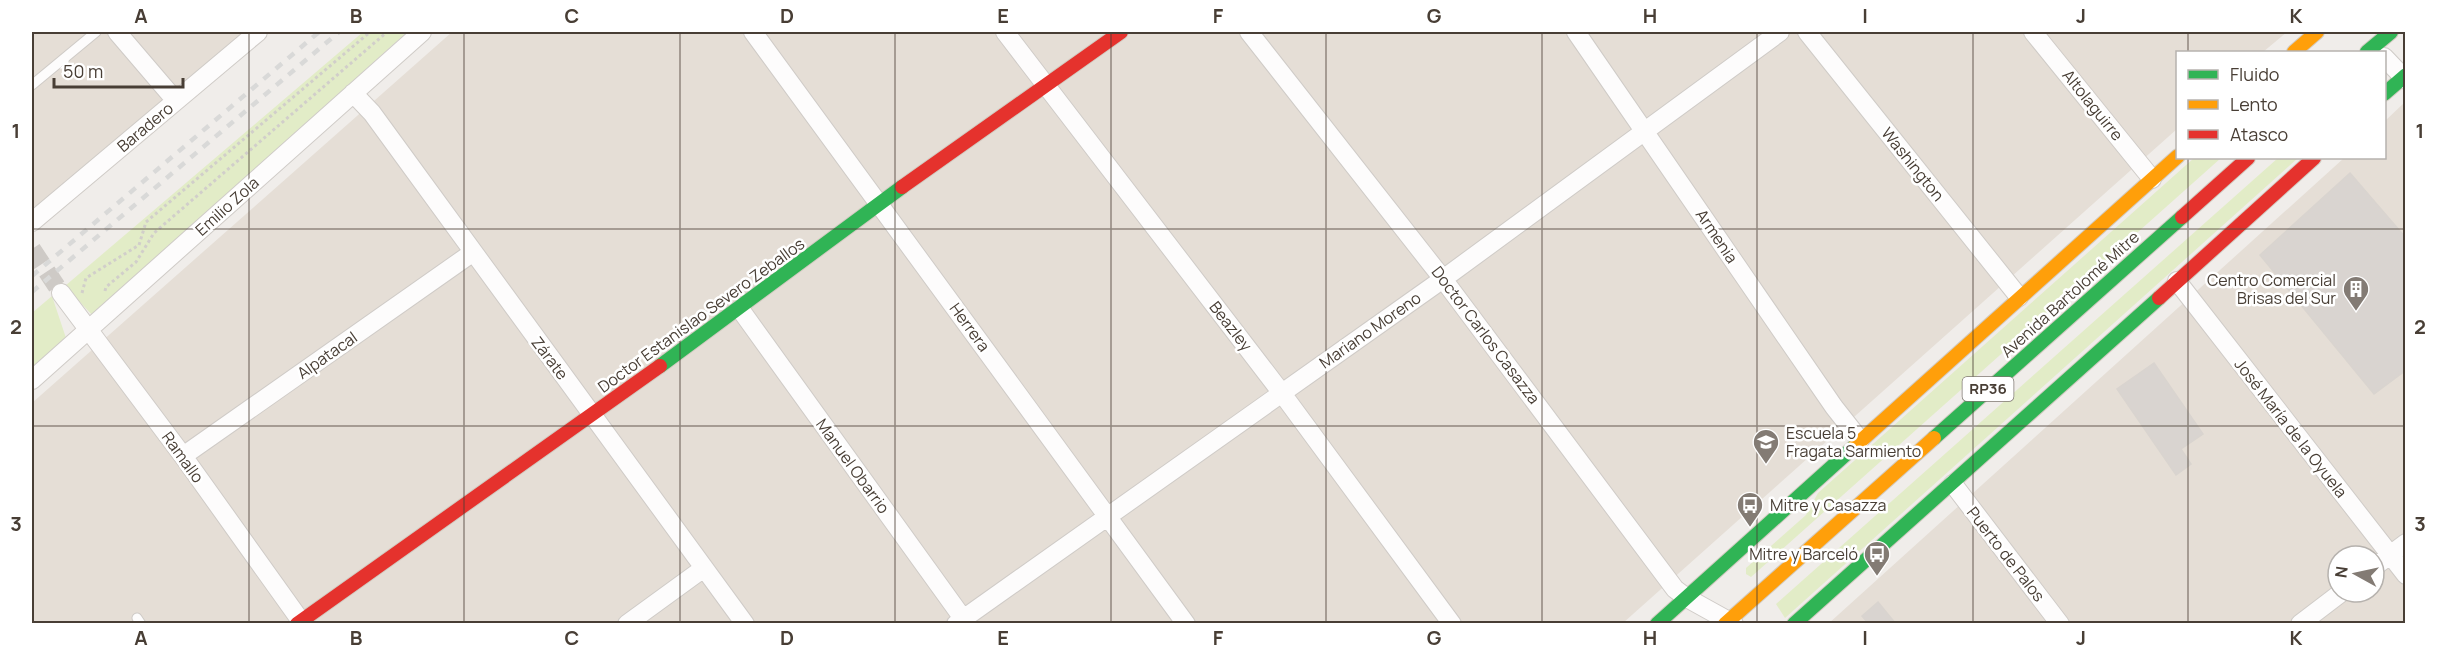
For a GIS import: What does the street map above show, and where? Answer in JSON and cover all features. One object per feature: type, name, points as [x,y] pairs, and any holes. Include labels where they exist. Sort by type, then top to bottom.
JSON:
[{"type":"street","points":[[117,32],[176,101]]},
{"type":"street","name":"Baradero","points":[[32,222],[258,32]]},
{"type":"street","name":"Emilio Zola","points":[[32,380],[422,32]]},
{"type":"street","name":"Herrera","points":[[753,32],[1186,624]]},
{"type":"street","name":"Beazley","points":[[1005,32],[1281,392],[1452,624]]},
{"type":"street","name":"Doctor Estanislao Severo Zeballos","points":[[300,623],[740,309],[879,204],[1121,32]]},
{"type":"street","name":"Doctor Carlos Casazza","points":[[1249,32],[1443,279],[1675,589],[1729,622]]},
{"type":"street","name":"Armenia","points":[[1576,32],[1834,407],[1860,440]]},
{"type":"street","name":"Mariano Moreno","points":[[962,622],[1107,515],[1443,279],[1780,32]]},
{"type":"street","name":"Washington","points":[[1806,32],[2019,297]]},
{"type":"street","name":"Altolaguirre","points":[[2033,32],[2152,179]]},
{"type":"street","points":[[2295,51],[2317,32]]},
{"type":"street","points":[[2374,48],[2391,32]]},
{"type":"street","points":[[2386,60],[2405,78],[2386,93]]},
{"type":"street","name":"Zárate","points":[[353,93],[372,113],[745,624]]},
{"type":"street","name":"Avenida Bartolomé Mitre","points":[[1658,624],[2176,158]]},
{"type":"street","name":"Avenida Bartolomé Mitre","points":[[1729,622],[2247,159]]},
{"type":"street","points":[[1794,624],[1953,484],[2313,159]]},
{"type":"street","name":"Alpatacal","points":[[183,456],[472,253]]},
{"type":"street","name":"José María de la Oyuela","points":[[2177,281],[2406,576]]},
{"type":"street","name":"Ramallo","points":[[61,293],[183,456],[300,623]]},
{"type":"street","name":"Manuel Obarrio","points":[[740,309],[962,622]]},
{"type":"street","name":"Puerto de Palos","points":[[1953,484],[2060,624]]},
{"type":"street","points":[[2386,558],[2406,543]]},
{"type":"street","points":[[627,624],[704,568]]},
{"type":"street","points":[[2300,624],[2326,604]]},
{"type":"lane","points":[[32,85],[96,32]]},
{"type":"path","points":[[81,296],[86,278],[139,245],[146,222],[370,32]]},
{"type":"path","points":[[103,296],[106,286],[136,262],[154,233],[387,32]]},
{"type":"shaded area","points":[[32,32],[245,32],[32,214]]},
{"type":"shaded area","points":[[452,32],[2287,32],[2264,51],[2176,51],[2176,130],[1623,623],[32,623],[32,403]]},
{"type":"shaded area","points":[[2405,102],[2405,623],[1828,624],[2343,159],[2386,159],[2386,120]]},
{"type":"green space","points":[[363,32],[407,32],[93,316],[65,286]]},
{"type":"green space","points":[[2193,159],[2220,159],[1751,577],[1746,574],[1746,568],[1806,515],[1818,493]]},
{"type":"green space","points":[[2277,159],[2297,159],[1785,618],[1776,604]]},
{"type":"green space","points":[[52,296],[66,338],[32,367],[32,313]]},
{"type":"building","name":"Centro Comercial Brisas del Sur","points":[[2350,173],[2406,238],[2406,370],[2374,394],[2260,255]]},
{"type":"building","points":[[2154,363],[2203,434],[2181,449],[2191,464],[2176,475],[2117,389]]},
{"type":"building","points":[[1878,602],[1896,624],[1869,624],[1862,616]]},
{"type":"tunnel","points":[[32,249],[61,293]]},
{"type":"railway","points":[[32,276],[319,32]]},
{"type":"railway","points":[[32,292],[339,32]]},
{"type":"traffic: fast","points":[[2368,51],[2391,32]]},
{"type":"traffic: fast","points":[[2386,92],[2406,75]]},
{"type":"traffic: fast","points":[[660,366],[902,187]]},
{"type":"traffic: fast","points":[[1934,438],[2182,217]]},
{"type":"traffic: fast","points":[[1794,624],[2159,298]]},
{"type":"traffic: fast","points":[[1657,624],[1855,446]]},
{"type":"traffic: slow","points":[[2295,51],[2317,32]]},
{"type":"traffic: slow","points":[[1855,446],[2176,158]]},
{"type":"traffic: slow","points":[[1725,624],[1934,438]]},
{"type":"traffic: jam","points":[[902,187],[1121,32]]},
{"type":"traffic: jam","points":[[2182,217],[2247,159]]},
{"type":"traffic: jam","points":[[2159,298],[2313,159]]},
{"type":"traffic: jam","points":[[297,624],[660,366]]},
{"type":"place","name":"Centro Comercial Brisas del Sur","points":[[2356,312]]},
{"type":"place","name":"Escuela 5 Fragata Sarmiento","points":[[1766,465]]},
{"type":"place","name":"Mitre y Casazza","points":[[1750,528]]},
{"type":"place","name":"Mitre y Barceló","points":[[1877,577]]}]
